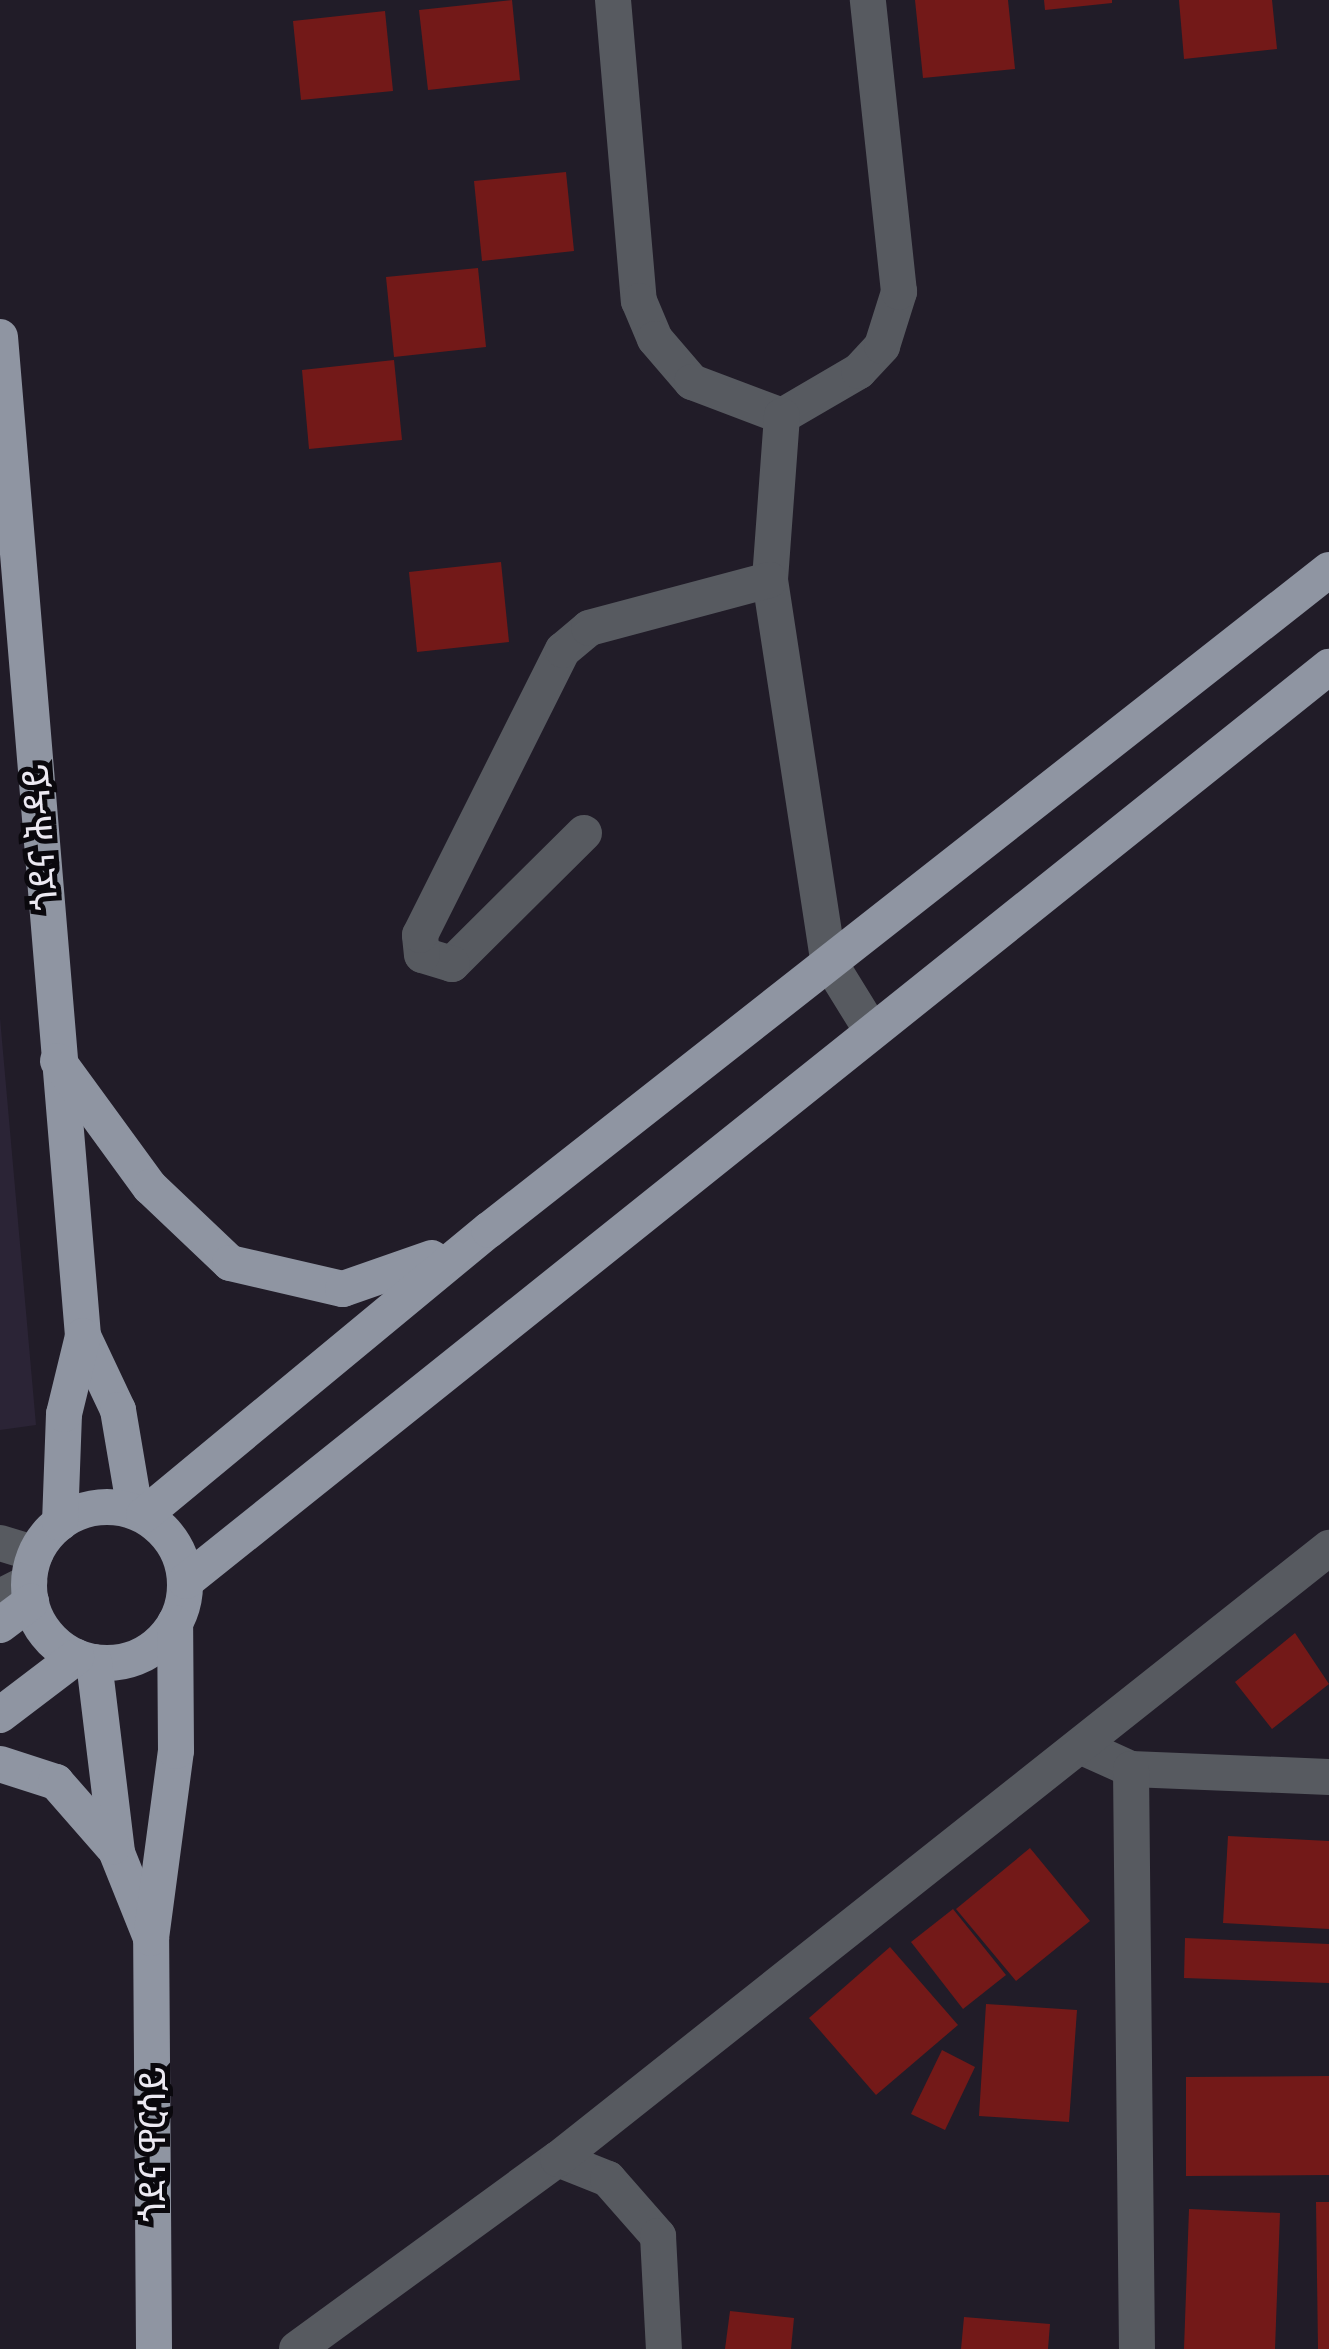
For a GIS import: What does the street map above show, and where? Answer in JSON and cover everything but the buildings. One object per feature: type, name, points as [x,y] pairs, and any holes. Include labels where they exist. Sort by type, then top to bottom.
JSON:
[{"type":"main road","name":"ጎደና ሕዳይ","points":[[0,338],[55,1056],[83,1336]]},
{"type":"main road","points":[[59,1523],[83,1510],[140,1513],[828,960],[1329,570]]},
{"type":"main road","points":[[186,1581],[870,1028],[1329,668]]},
{"type":"main road","points":[[55,1056],[150,1187],[230,1263],[343,1289],[400,1274],[489,1230]]},
{"type":"main road","points":[[83,1336],[118,1410],[140,1513],[174,1543],[186,1581],[175,1623],[176,1751],[151,1938]]},
{"type":"main road","points":[[0,1625],[59,1523],[64,1414],[83,1336]]},
{"type":"main road","points":[[24,1584],[48,1634],[85,1659],[117,1853],[151,1938]]},
{"type":"main road","points":[[0,1715],[85,1659],[154,1647],[175,1623]]},
{"type":"main road","points":[[0,1764],[56,1782],[117,1853]]},
{"type":"main road","name":"ጎደና ዋርሳይ","points":[[151,1938],[154,2349]]},
{"type":"street","points":[[613,0],[639,301],[655,339],[692,382],[782,416]]},
{"type":"street","points":[[782,416],[859,371],[882,346],[899,292],[868,0]]},
{"type":"street","points":[[782,416],[770,580],[828,960],[870,1028]]},
{"type":"street","points":[[584,832],[452,964],[422,955],[420,935],[563,650],[589,628],[770,580]]},
{"type":"street","points":[[0,1543],[24,1584]]},
{"type":"street","points":[[297,2349],[558,2159],[1329,1548]]},
{"type":"street","points":[[1080,1746],[1130,1769],[1329,1778]]},
{"type":"street","points":[[1130,1769],[1137,2349]]},
{"type":"street","points":[[558,2159],[608,2180],[658,2236],[664,2349]]},
{"type":"shaded area","points":[[0,1018],[36,1425],[0,1430]]}]
